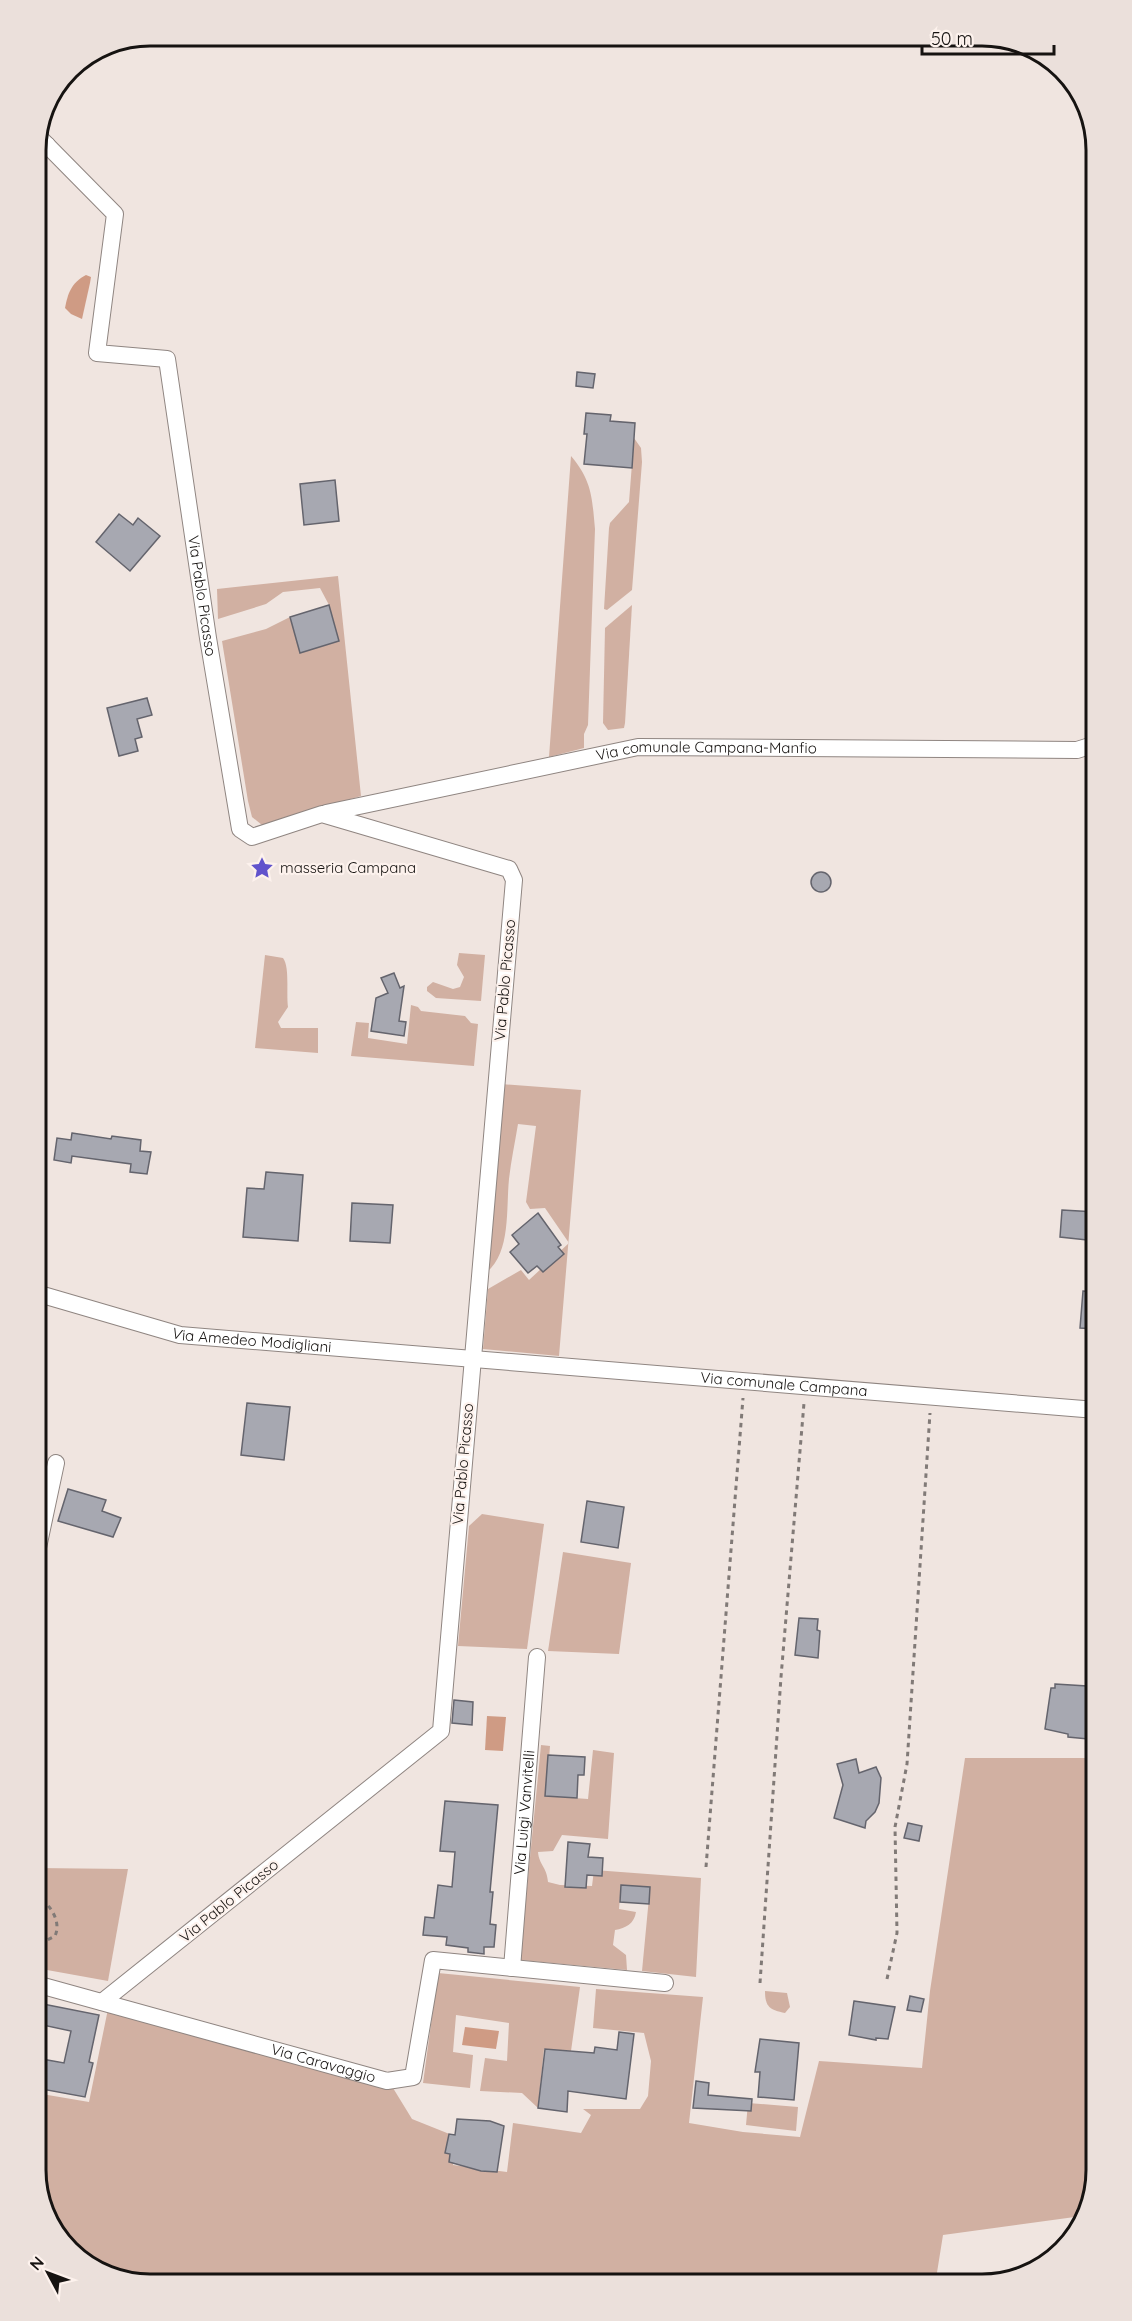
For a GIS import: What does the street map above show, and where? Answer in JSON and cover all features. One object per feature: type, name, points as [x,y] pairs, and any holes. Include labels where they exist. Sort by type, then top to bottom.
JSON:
[{"type":"street","name":"Via Pablo Picasso","points":[[47,151],[116,214],[97,353],[166,359],[208,638],[240,829],[252,837],[322,814],[509,869],[514,880],[471,1360],[441,1731],[102,2002]]},
{"type":"street","name":"Via comunale Campana-Manfio","points":[[322,814],[638,747],[1077,750],[1086,747]]},
{"type":"street","name":"Via Amedeo Modigliani","points":[[46,1296],[180,1335],[471,1360]]},
{"type":"street","name":"Via comunale Campana","points":[[471,1360],[1086,1409]]},
{"type":"street","points":[[46,1508],[56,1463]]},
{"type":"street","name":"Via Luigi Vanvitelli","points":[[512,1968],[537,1657]]},
{"type":"street","name":"Via Caravaggio","points":[[46,1987],[387,2082],[413,2077],[433,1960],[665,1983]]},
{"type":"path","points":[[706,1867],[744,1381]]},
{"type":"path","points":[[760,1983],[781,1677],[806,1386]]},
{"type":"path","points":[[886,1978],[897,1934],[895,1827],[907,1764],[931,1396]]},
{"type":"path","points":[[46,1903],[54,1915],[58,1928],[55,1936],[46,1940]]},
{"type":"shaded area","points":[[86,275],[91,277],[82,319],[65,308],[71,289]]},
{"type":"shaded area","points":[[634,438],[641,448],[642,462],[632,590],[607,610],[604,609],[609,528],[610,523],[629,502]]},
{"type":"shaded area","points":[[571,456],[583,473],[590,490],[595,529],[588,725],[584,734],[584,748],[549,757]]},
{"type":"shaded area","points":[[338,576],[361,796],[262,825],[252,817],[248,801],[222,641],[266,629],[290,617],[300,653],[339,641],[329,605],[320,588],[283,592],[266,604],[218,619],[217,589]]},
{"type":"shaded area","points":[[632,605],[625,723],[624,728],[608,730],[603,723],[605,628]]},
{"type":"shaded area","points":[[459,953],[485,955],[481,1001],[436,998],[427,991],[427,987],[433,982],[453,989],[460,987],[464,977],[457,965]]},
{"type":"shaded area","points":[[265,955],[283,958],[285,962],[288,1007],[278,1022],[281,1028],[318,1028],[318,1053],[255,1048]]},
{"type":"shaded area","points":[[411,1005],[418,1007],[421,1011],[465,1016],[471,1023],[478,1024],[474,1066],[351,1056],[356,1022],[369,1023],[368,1038],[407,1044]]},
{"type":"shaded area","points":[[500,1084],[581,1090],[568,1242],[545,1208],[530,1209],[526,1202],[536,1126],[518,1124],[509,1179],[504,1242],[495,1263],[487,1272]]},
{"type":"shaded area","points":[[568,1244],[559,1356],[483,1349],[488,1289],[521,1270],[529,1280]]},
{"type":"shaded area","points":[[482,1514],[544,1524],[527,1649],[458,1646],[469,1526]]},
{"type":"shaded area","points":[[563,1552],[631,1563],[619,1654],[548,1651]]},
{"type":"shaded area","points":[[487,1716],[506,1717],[503,1751],[485,1750]]},
{"type":"shaded area","points":[[541,1745],[550,1746],[546,1796],[588,1799],[593,1750],[614,1753],[608,1839],[562,1835],[553,1851],[538,1852],[548,1882],[560,1885],[592,1886],[594,1870],[701,1878],[696,1977],[642,1971],[650,1887],[621,1885],[619,1909],[636,1912],[629,1925],[615,1930],[613,1945],[626,1955],[627,1970],[520,1960]]},
{"type":"shaded area","points":[[965,1758],[1086,1758],[1086,2171],[1082,2197],[1074,2217],[943,2235],[937,2274],[144,2274],[130,2273],[111,2267],[87,2253],[60,2223],[48,2191],[46,2095],[89,2102],[108,2009],[393,2088],[412,2119],[457,2137],[453,2165],[507,2172],[513,2123],[581,2133],[591,2115],[583,2109],[640,2109],[648,2096],[651,2061],[644,2033],[593,2028],[596,1989],[703,1997],[689,2123],[743,2132],[800,2137],[819,2061],[922,2068],[930,1991]]},
{"type":"shaded area","points":[[46,1868],[128,1869],[108,1981],[46,1970]]},
{"type":"shaded area","points":[[438,1973],[580,1987],[571,2051],[544,2049],[538,2108],[522,2093],[480,2091],[485,2058],[507,2061],[509,2023],[456,2015],[453,2052],[473,2055],[470,2088],[423,2083]]},
{"type":"shaded area","points":[[765,1991],[787,1993],[790,2007],[785,2013],[769,2007]]},
{"type":"shaded area","points":[[465,2027],[499,2031],[496,2049],[462,2045]]},
{"type":"shaded area","points":[[748,2103],[798,2107],[796,2131],[746,2125]]},
{"type":"building","points":[[577,372],[595,374],[593,388],[576,386]]},
{"type":"building","points":[[586,413],[611,415],[610,421],[635,423],[632,468],[584,464],[587,434],[584,434]]},
{"type":"building","points":[[335,480],[339,521],[304,525],[300,484]]},
{"type":"building","points":[[119,514],[133,525],[138,518],[160,536],[130,571],[96,542]]},
{"type":"building","points":[[329,605],[339,641],[300,653],[290,617]]},
{"type":"building","points":[[147,698],[152,715],[137,719],[142,737],[135,739],[138,751],[119,756],[107,708]]},
{"type":"building","points":[[821,872],[828,875],[831,882],[828,889],[821,892],[814,889],[811,882],[814,875]]},
{"type":"building","points":[[394,973],[400,988],[404,986],[399,1021],[406,1022],[404,1036],[371,1031],[376,998],[388,993],[381,978]]},
{"type":"building","points":[[72,1133],[111,1139],[112,1136],[141,1140],[140,1151],[151,1152],[147,1174],[130,1172],[131,1164],[72,1156],[71,1163],[54,1160],[57,1138],[71,1140]]},
{"type":"building","points":[[266,1172],[303,1175],[298,1241],[243,1237],[247,1188],[264,1189]]},
{"type":"building","points":[[352,1203],[393,1205],[390,1243],[350,1241]]},
{"type":"building","points":[[1062,1210],[1086,1211],[1086,1240],[1060,1237]]},
{"type":"building","points":[[538,1213],[561,1245],[558,1247],[564,1254],[543,1272],[537,1266],[528,1273],[510,1252],[519,1244],[512,1235]]},
{"type":"building","points":[[1083,1291],[1086,1291],[1086,1328],[1080,1328]]},
{"type":"building","points":[[247,1403],[290,1407],[284,1460],[241,1455]]},
{"type":"building","points":[[68,1489],[106,1500],[102,1511],[121,1518],[113,1537],[58,1521]]},
{"type":"building","points":[[587,1501],[624,1507],[618,1548],[581,1542]]},
{"type":"building","points":[[799,1618],[818,1619],[817,1630],[820,1631],[818,1658],[795,1655]]},
{"type":"building","points":[[1055,1684],[1086,1686],[1086,1739],[1068,1737],[1068,1734],[1045,1729],[1051,1688],[1055,1688]]},
{"type":"building","points":[[454,1700],[473,1702],[472,1725],[452,1723]]},
{"type":"building","points":[[548,1755],[585,1757],[584,1775],[578,1775],[577,1798],[545,1796]]},
{"type":"building","points":[[856,1759],[859,1773],[876,1767],[881,1778],[879,1803],[875,1812],[866,1821],[865,1828],[834,1818],[843,1785],[837,1764]]},
{"type":"building","points":[[445,1801],[498,1805],[490,1892],[493,1892],[490,1924],[496,1925],[494,1947],[484,1947],[484,1954],[468,1952],[468,1948],[446,1945],[447,1937],[423,1935],[425,1917],[434,1918],[438,1885],[452,1887],[455,1852],[440,1851]]},
{"type":"building","points":[[908,1823],[922,1826],[919,1841],[904,1838]]},
{"type":"building","points":[[568,1842],[590,1844],[588,1857],[603,1858],[602,1876],[587,1875],[586,1888],[565,1887]]},
{"type":"building","points":[[621,1885],[650,1887],[649,1904],[620,1902]]},
{"type":"building","points":[[910,1996],[924,1999],[921,2012],[907,2010]]},
{"type":"building","points":[[854,2001],[895,2007],[888,2039],[876,2038],[876,2040],[849,2035]]},
{"type":"building","points":[[46,2005],[99,2015],[89,2062],[93,2063],[85,2097],[46,2090],[46,2060],[64,2063],[71,2031],[46,2026]]},
{"type":"building","points":[[619,2032],[634,2034],[626,2099],[568,2091],[567,2112],[538,2108],[545,2049],[594,2053],[595,2047],[617,2050]]},
{"type":"building","points":[[760,2039],[799,2043],[794,2100],[758,2097],[760,2072],[755,2072]]},
{"type":"building","points":[[696,2081],[709,2083],[708,2095],[752,2099],[751,2111],[693,2108]]},
{"type":"building","points":[[457,2119],[490,2121],[504,2126],[497,2172],[481,2171],[449,2162],[450,2154],[445,2153],[449,2134],[455,2135]]},
{"type":"place","name":"masseria Campana","points":[[262,868]]}]
